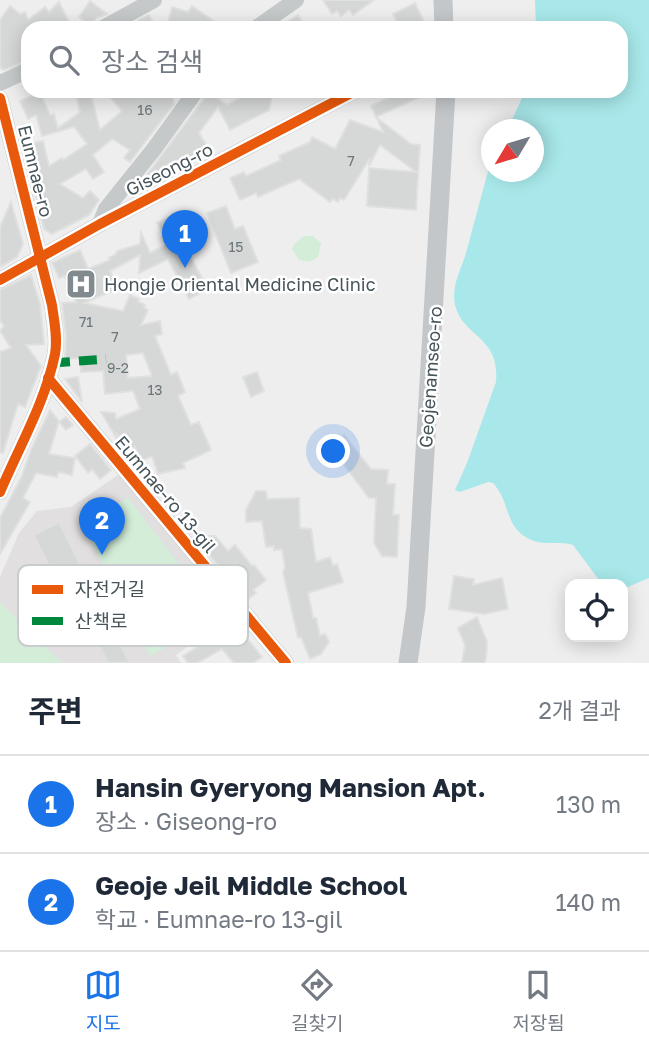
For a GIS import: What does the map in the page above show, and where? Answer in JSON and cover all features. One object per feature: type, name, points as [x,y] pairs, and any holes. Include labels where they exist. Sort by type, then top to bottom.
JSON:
[{"type":"main road","points":[[443,0],[444,21]]},
{"type":"main road","name":"Geojenamseo-ro","points":[[408,663],[417,597],[446,98]]},
{"type":"street","points":[[116,21],[154,0]]},
{"type":"street","points":[[266,21],[296,0]]},
{"type":"street","points":[[0,83],[21,72]]},
{"type":"street","name":"Eumnae-ro","points":[[0,98],[52,305],[55,329],[55,352],[42,400],[0,492]]},
{"type":"street","points":[[100,224],[106,208],[191,98]]},
{"type":"street","name":"Giseong-ro","points":[[0,280],[100,224],[342,98]]},
{"type":"street","name":"Eumnae-ro 13-gil","points":[[48,379],[204,565]]},
{"type":"street","name":"Eumnae-ro 13-gil","points":[[248,618],[286,663]]},
{"type":"shaded area","points":[[124,471],[203,565],[18,565],[18,646],[188,646],[176,655],[181,663],[0,663],[0,577],[19,533],[37,511],[71,507]]},
{"type":"green space","points":[[304,236],[313,236],[321,243],[318,257],[309,262],[299,260],[292,249]]},
{"type":"green space","points":[[128,498],[180,565],[103,565],[81,522]]},
{"type":"green space","points":[[0,602],[18,620],[18,646],[45,646],[62,663],[0,663]]},
{"type":"green space","points":[[145,646],[169,646],[150,656]]},
{"type":"water","points":[[535,0],[649,0],[649,578],[628,587],[628,579],[598,579],[573,545],[539,542],[524,536],[512,523],[503,499],[493,483],[488,482],[460,492],[455,490],[496,382],[496,367],[487,346],[459,316],[454,291],[485,182],[544,182],[544,119],[512,119],[522,98],[628,98],[628,21],[536,21]]},
{"type":"building","points":[[323,0],[374,0],[353,15],[349,10],[341,16],[337,11],[332,14]]},
{"type":"building","points":[[90,1],[107,14],[94,21],[84,21],[79,17]]},
{"type":"building","points":[[59,2],[68,21],[21,21],[21,63],[4,70],[0,68],[0,20],[10,6],[20,14],[25,12],[28,20],[45,7],[49,12]]},
{"type":"building","points":[[415,3],[424,21],[396,21],[393,14]]},
{"type":"building","points":[[192,6],[214,21],[168,21],[172,7],[188,12]]},
{"type":"building","points":[[149,15],[152,21],[140,21]]},
{"type":"building","points":[[298,15],[302,21],[289,21]]},
{"type":"building","points":[[43,98],[50,115],[54,114],[58,128],[80,112],[77,98],[92,98],[100,130],[122,111],[111,98],[173,98],[174,104],[130,162],[124,158],[130,150],[112,139],[93,155],[104,172],[93,179],[86,169],[60,184],[83,198],[90,191],[99,200],[89,215],[52,234],[44,229],[24,145],[43,141],[49,166],[87,144],[74,127],[42,136],[36,115],[28,119],[20,101]]},
{"type":"building","points":[[204,98],[217,98],[227,105],[240,98],[272,98],[269,110],[230,130],[218,107],[199,133],[209,149],[177,168],[174,163],[155,183],[146,176]]},
{"type":"building","points":[[388,98],[418,98],[376,117],[371,106]]},
{"type":"building","points":[[377,118],[411,144],[420,145],[416,210],[367,206],[369,168],[416,172],[380,145],[369,166],[370,158],[344,200],[340,198],[338,202],[333,199],[330,202],[299,179],[258,197],[256,193],[240,200],[230,178],[244,172],[246,176],[281,160],[279,156],[310,142],[312,137],[335,149],[350,120],[383,132]]},
{"type":"building","points":[[11,202],[23,244],[17,257],[0,267],[0,227]]},
{"type":"building","points":[[226,206],[235,229],[243,226],[258,262],[231,273],[207,213]]},
{"type":"building","points":[[175,214],[187,236],[181,239],[208,289],[189,299],[168,259],[139,273],[140,255],[110,271],[116,284],[111,286],[117,289],[84,303],[123,311],[130,295],[139,299],[138,302],[148,310],[141,325],[160,321],[162,334],[155,336],[171,375],[177,372],[185,392],[178,396],[191,425],[199,422],[211,450],[183,463],[185,468],[158,474],[152,456],[141,461],[135,447],[131,451],[117,434],[117,439],[101,412],[115,413],[116,419],[140,409],[133,391],[105,394],[103,371],[81,372],[81,358],[65,359],[66,335],[62,303],[76,302],[65,276],[59,278],[52,263],[80,250],[88,269],[110,260],[117,251],[140,244],[141,233],[150,253],[168,244],[157,223]],"holes":[[[143,353],[152,376],[128,378],[126,355]]]},
{"type":"building","points":[[31,275],[40,304],[44,344],[26,345],[41,366],[25,407],[18,404],[3,453],[0,452],[0,352],[11,348],[0,331],[4,326],[0,320],[0,290]]},
{"type":"building","points":[[257,372],[264,391],[251,397],[243,377]]},
{"type":"building","points":[[78,377],[82,402],[65,379]]},
{"type":"building","points":[[50,410],[59,421],[49,454],[75,458],[72,475],[58,472],[57,477],[36,473],[23,498],[30,502],[0,554],[0,518],[22,476]]},
{"type":"building","points":[[66,417],[73,425],[66,430],[59,422]]},
{"type":"building","points":[[344,435],[371,469],[388,470],[387,484],[395,484],[393,515],[399,515],[397,557],[382,556],[374,543],[376,498],[369,498],[330,446]]},
{"type":"building","points":[[90,444],[111,470],[100,479],[92,469],[88,473],[75,456]]},
{"type":"building","points":[[256,491],[266,491],[267,499],[299,498],[300,528],[311,529],[316,562],[330,557],[333,566],[337,564],[343,582],[308,593],[320,636],[325,634],[329,642],[321,654],[310,659],[301,637],[298,638],[283,572],[285,567],[282,549],[266,547],[262,521],[246,522],[246,510]]},
{"type":"building","points":[[59,522],[81,565],[49,565],[34,535]]},
{"type":"building","points":[[215,536],[228,551],[235,545],[266,580],[253,590],[256,593],[248,599],[248,565],[218,565],[195,538]]},
{"type":"building","points":[[454,576],[474,579],[473,585],[502,578],[508,609],[484,614],[449,609]]},
{"type":"building","points":[[477,617],[487,642],[486,659],[484,663],[462,663],[465,645],[458,628]]},
{"type":"building","points":[[248,640],[262,657],[253,663],[234,663],[222,649],[197,663],[188,663],[183,656],[199,646],[248,646]]},
{"type":"building","points":[[99,646],[121,646],[130,663],[108,663]]},
{"type":"marked path","points":[[52,363],[106,359]]},
{"type":"cycle path","points":[[0,98],[52,305],[56,342],[45,390],[0,492]]},
{"type":"cycle path","points":[[0,280],[100,224],[342,98]]},
{"type":"cycle path","points":[[48,378],[204,565]]},
{"type":"cycle path","points":[[248,617],[286,663]]},
{"type":"place","name":"Hansin Gyeryong Mansion Apt.","points":[[185,268]]},
{"type":"place","name":"Hongje Oriental Medicine Clinic","points":[[81,284]]},
{"type":"place","name":"Geoje Jeil Middle School","points":[[102,555]]}]
